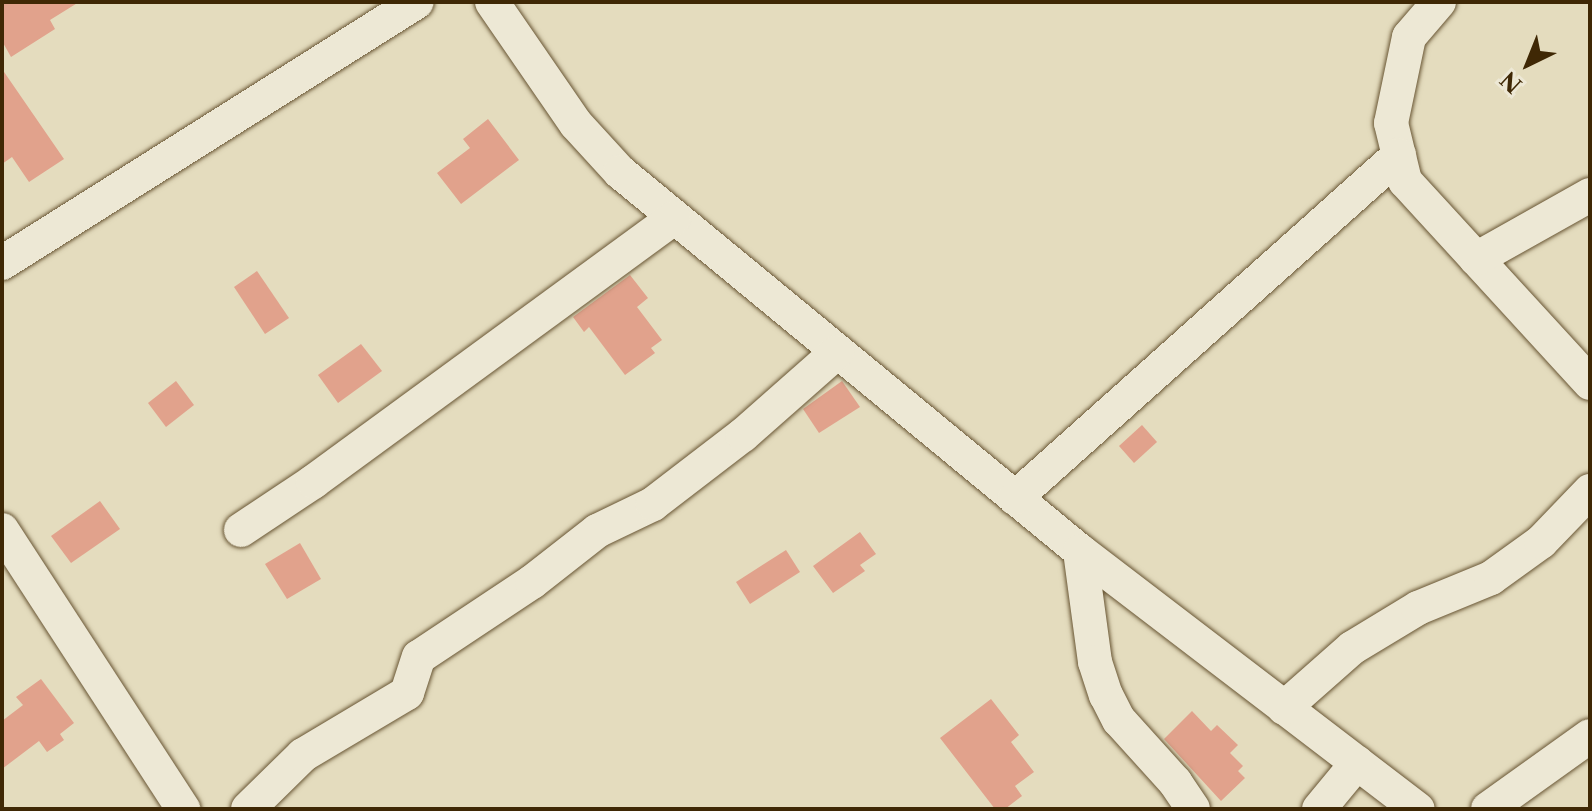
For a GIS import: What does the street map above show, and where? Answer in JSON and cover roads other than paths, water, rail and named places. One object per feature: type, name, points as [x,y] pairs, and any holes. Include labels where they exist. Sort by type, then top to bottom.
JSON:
[{"type":"street","points":[[2,263],[417,2]]},
{"type":"street","points":[[492,2],[576,124],[620,172],[1080,551],[1418,809]]},
{"type":"street","points":[[1439,2],[1409,37],[1391,123],[1405,181],[1590,383]]},
{"type":"street","points":[[1015,498],[1399,155]]},
{"type":"street","points":[[1476,259],[1590,195]]},
{"type":"street","points":[[241,530],[325,473],[674,218]]},
{"type":"street","points":[[248,809],[303,755],[407,693],[419,657],[532,582],[597,531],[653,504],[743,435],[837,352]]},
{"type":"street","points":[[1284,708],[1352,648],[1418,608],[1491,578],[1541,542],[1590,491]]},
{"type":"street","points":[[2,530],[183,809]]},
{"type":"street","points":[[1080,551],[1095,662],[1106,695],[1119,720],[1175,782],[1193,809]]},
{"type":"street","points":[[1488,809],[1590,736]]},
{"type":"street","points":[[1319,809],[1357,763]]}]
